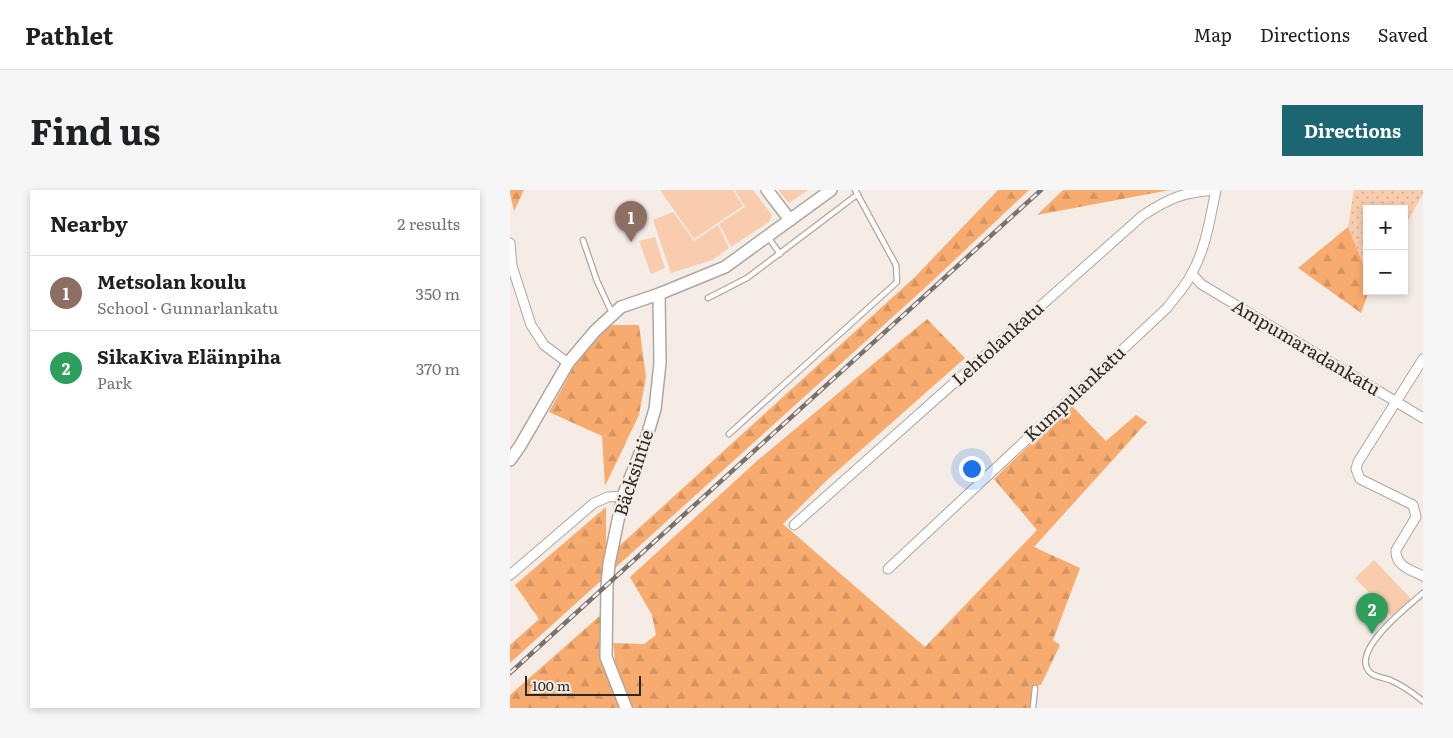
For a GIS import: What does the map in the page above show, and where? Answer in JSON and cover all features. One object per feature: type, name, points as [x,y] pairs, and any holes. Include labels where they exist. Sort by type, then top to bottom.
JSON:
[{"type":"street","points":[[767,190],[790,220]]},
{"type":"street","points":[[510,460],[568,363],[612,314],[621,307],[659,294],[725,267],[831,190]]},
{"type":"street","name":"Kumpulankatu","points":[[888,569],[1167,308],[1192,274],[1205,240],[1216,190]]},
{"type":"street","name":"Lehtolankatu","points":[[794,525],[1142,216],[1178,195],[1216,190]]},
{"type":"street","points":[[510,244],[511,266],[531,325],[544,345],[568,363]]},
{"type":"street","name":"Ampumaradankatu","points":[[1192,274],[1201,284],[1423,418]]},
{"type":"street","name":"Bäcksintie","points":[[626,708],[606,657],[606,586],[623,496],[647,436],[655,410],[660,363],[659,294]]},
{"type":"street","points":[[1423,359],[1358,462],[1356,469],[1360,479],[1413,505],[1416,517],[1396,550],[1395,555],[1402,566],[1423,576]]},
{"type":"street","points":[[510,575],[594,503],[608,497],[623,496]]},
{"type":"lane","points":[[708,298],[747,278],[780,254],[856,191],[896,265],[897,282],[729,434]]},
{"type":"lane","points":[[768,236],[780,254]]},
{"type":"lane","points":[[583,240],[597,281],[607,299],[612,314]]},
{"type":"lane","points":[[1423,593],[1378,635],[1366,658],[1366,665],[1370,673],[1402,686],[1423,700]]},
{"type":"lane","points":[[1033,708],[1035,688]]},
{"type":"shaded area","points":[[660,190],[733,190],[743,206],[694,239]]},
{"type":"shaded area","points":[[735,190],[753,190],[772,215],[769,222],[731,247],[719,224],[745,207]]},
{"type":"shaded area","points":[[778,190],[808,190],[789,203]]},
{"type":"shaded area","points":[[1354,190],[1423,190],[1423,194],[1408,220],[1408,205],[1363,205],[1363,263],[1348,227]]},
{"type":"shaded area","points":[[673,212],[694,241],[718,225],[729,248],[712,260],[671,273],[653,220]]},
{"type":"shaded area","points":[[655,237],[665,268],[651,274],[639,241]]},
{"type":"shaded area","points":[[1374,560],[1413,601],[1394,619],[1355,578]]},
{"type":"green space","points":[[510,190],[524,190],[514,211],[510,193]]},
{"type":"green space","points":[[998,190],[1029,190],[928,285],[510,663],[510,645],[539,619],[515,585],[606,507],[606,558],[916,276]]},
{"type":"green space","points":[[1063,190],[1170,190],[1037,215]]},
{"type":"green space","points":[[1348,227],[1363,263],[1363,295],[1368,295],[1361,313],[1298,268]]},
{"type":"green space","points":[[927,319],[965,358],[827,480],[783,524],[925,647],[1037,530],[994,479],[1071,405],[1106,441],[1136,415],[1147,422],[1034,547],[1080,568],[1053,640],[1060,645],[1041,685],[1033,686],[1031,708],[631,708],[616,668],[613,643],[644,644],[656,635],[652,615],[630,577],[758,460]]},
{"type":"green space","points":[[610,325],[639,325],[646,377],[639,415],[605,486],[602,436],[549,412],[578,359]]},
{"type":"green space","points":[[603,613],[599,648],[620,708],[510,708],[510,695]]},
{"type":"railway","points":[[510,673],[1041,190]]},
{"type":"place","name":"Metsolan koulu","points":[[631,242]]},
{"type":"place","name":"SikaKiva Eläinpiha","points":[[1372,634]]}]
